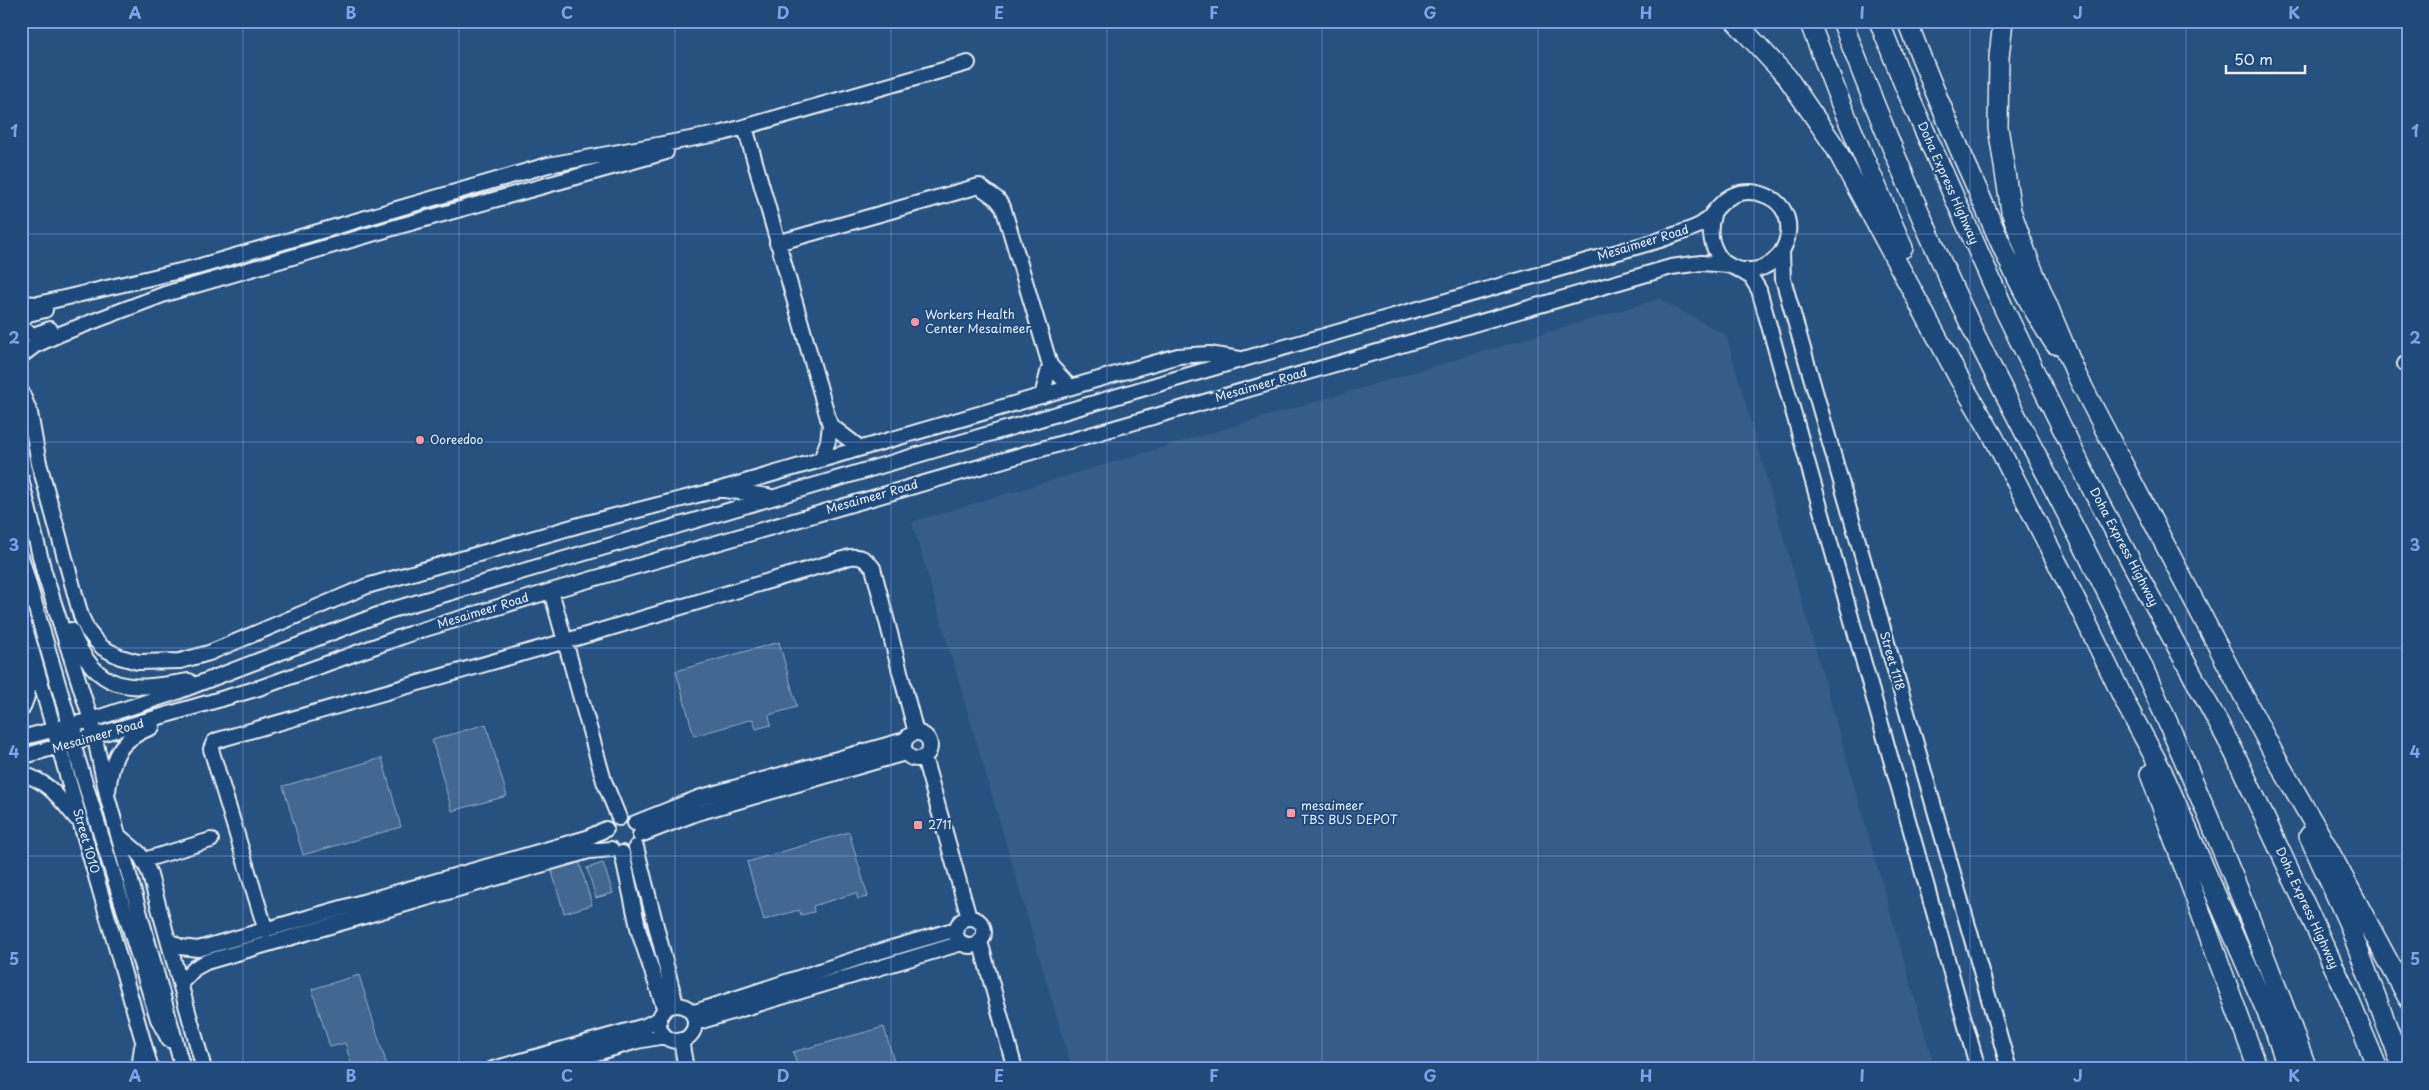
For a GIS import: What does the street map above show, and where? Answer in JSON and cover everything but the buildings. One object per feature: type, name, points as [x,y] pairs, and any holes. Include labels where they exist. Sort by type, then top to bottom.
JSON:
[{"type":"highway","points":[[1736,21],[1787,77],[1835,147],[1960,380],[1993,436],[2072,590],[2127,706],[2162,771],[2275,1031],[2288,1069]]},
{"type":"highway","points":[[1809,21],[1841,104],[1960,380]]},
{"type":"highway","points":[[1842,21],[1871,97],[1970,323],[2140,661],[2235,880],[2307,1069]]},
{"type":"highway","name":"Doha Express Highway","points":[[1879,21],[1904,87],[2004,309],[2094,493],[2234,752],[2348,996],[2378,1069]]},
{"type":"highway","points":[[1907,21],[1928,78],[1991,221],[2038,319],[2077,376]]},
{"type":"highway","points":[[2004,21],[1999,57],[1998,128],[2011,210],[2029,261],[2077,376],[2276,758],[2326,845],[2408,998]]},
{"type":"highway","points":[[2127,706],[2258,1069]]},
{"type":"highway","points":[[2276,758],[2348,922],[2403,1069]]},
{"type":"street","points":[[21,303],[38,304],[163,275],[548,165],[745,127],[968,63]]},
{"type":"street","points":[[745,127],[830,425],[828,441],[821,460]]},
{"type":"street","points":[[163,275],[114,294],[28,314],[22,325],[26,332],[38,335],[107,307],[165,294],[406,224],[704,142],[723,132]]},
{"type":"street","points":[[778,243],[980,186],[997,199],[1003,207],[1050,366],[1070,387]]},
{"type":"street","points":[[1734,267],[1750,270],[1763,268],[1774,262],[1788,241],[1789,228],[1786,216],[1779,205],[1769,196],[1756,192],[1743,192],[1731,196],[1720,204],[1713,215],[1710,226],[1712,243],[1720,258],[1734,267],[1750,277],[1760,290],[1978,1069]]},
{"type":"street","name":"Mesaimeer Road","points":[[21,738],[90,720],[177,692],[388,612],[875,466],[1660,240],[1701,225],[1713,215]]},
{"type":"street","name":"Street 1118","points":[[1782,252],[1783,279],[2009,1069]]},
{"type":"street","name":"Mesaimeer Road","points":[[21,757],[94,738],[259,688],[412,633],[551,591],[1670,267],[1701,263],[1734,267]]},
{"type":"street","points":[[21,356],[34,346],[60,334],[165,294]]},
{"type":"street","points":[[21,391],[30,413],[39,463],[81,616],[88,631],[103,648],[120,657],[138,662],[180,661],[209,653],[367,586],[584,524],[721,489],[1188,354],[1220,355],[1240,360]]},
{"type":"street","points":[[1042,396],[1050,366]]},
{"type":"street","points":[[830,425],[860,448]]},
{"type":"street","points":[[875,466],[908,435]]},
{"type":"street","points":[[21,479],[44,572],[90,720],[108,799],[183,1069]]},
{"type":"street","points":[[721,489],[774,496]]},
{"type":"street","points":[[181,983],[195,968],[206,962],[589,851],[617,851],[637,835],[698,798],[909,742],[924,735],[930,742],[930,750],[924,757],[914,759],[909,742],[872,568],[866,560],[859,556],[841,560],[214,742],[211,749],[266,931]]},
{"type":"street","points":[[21,557],[70,725],[81,735],[94,738]]},
{"type":"street","points":[[44,572],[84,658],[96,671],[108,679],[127,687],[145,688],[219,676]]},
{"type":"street","points":[[551,591],[566,641],[572,672],[602,772],[619,818]]},
{"type":"street","name":"Street 1010","points":[[21,614],[54,729],[66,745],[80,823],[151,1069]]},
{"type":"street","points":[[21,636],[29,686],[28,700],[21,710]]},
{"type":"street","points":[[108,799],[117,752],[126,742],[154,726],[228,707],[259,688]]},
{"type":"street","points":[[66,745],[158,1019],[179,1054]]},
{"type":"street","points":[[924,757],[969,918],[981,924],[984,933],[980,941],[972,945],[959,936]]},
{"type":"street","points":[[21,774],[42,781],[54,791],[80,823]]},
{"type":"street","points":[[665,1036],[661,1032],[667,1011],[637,835],[628,818],[619,818],[610,823],[606,829],[605,841],[617,851],[639,932],[667,1011]]},
{"type":"street","points":[[169,940],[186,949],[203,948],[587,838],[606,829]]},
{"type":"street","points":[[119,836],[133,846],[144,860],[149,872],[204,1069]]},
{"type":"street","points":[[144,860],[211,840]]},
{"type":"street","points":[[959,936],[960,922],[969,918]]},
{"type":"street","points":[[693,1018],[959,936]]},
{"type":"street","points":[[980,941],[1015,1069]]},
{"type":"street","points":[[203,948],[203,957],[206,962]]},
{"type":"street","points":[[493,1069],[645,1026],[667,1011],[685,1007],[693,1018],[690,1036],[681,1040],[665,1036],[637,1041],[542,1069]]},
{"type":"street","points":[[681,1040],[686,1069]]},
{"type":"street","points":[[139,1069],[143,1043]]},
{"type":"shaded area","points":[[1659,299],[1726,335],[1935,1069],[1072,1069],[912,522]]},
{"type":"shaded area","points":[[779,642],[797,707],[769,715],[771,725],[756,729],[753,719],[694,736],[676,671]]},
{"type":"shaded area","points":[[486,724],[507,796],[452,811],[432,740]]},
{"type":"shaded area","points":[[382,758],[401,827],[303,855],[283,786]]},
{"type":"shaded area","points":[[849,832],[868,897],[858,899],[856,893],[813,906],[814,912],[801,915],[799,910],[764,920],[747,862]]},
{"type":"shaded area","points":[[578,857],[592,905],[564,913],[550,865]]},
{"type":"shaded area","points":[[603,863],[613,893],[596,898],[587,868]]},
{"type":"shaded area","points":[[359,975],[388,1069],[353,1069],[345,1043],[330,1047],[312,989]]},
{"type":"shaded area","points":[[884,1027],[896,1069],[798,1069],[793,1052]]},
{"type":"place","name":"Workers Health Center Mesaimeer","points":[[915,322]]},
{"type":"place","name":"Ooreedoo","points":[[420,440]]},
{"type":"place","name":"mesaimeer TBS BUS DEPOT","points":[[1291,813]]},
{"type":"place","name":"2711","points":[[918,825]]}]
